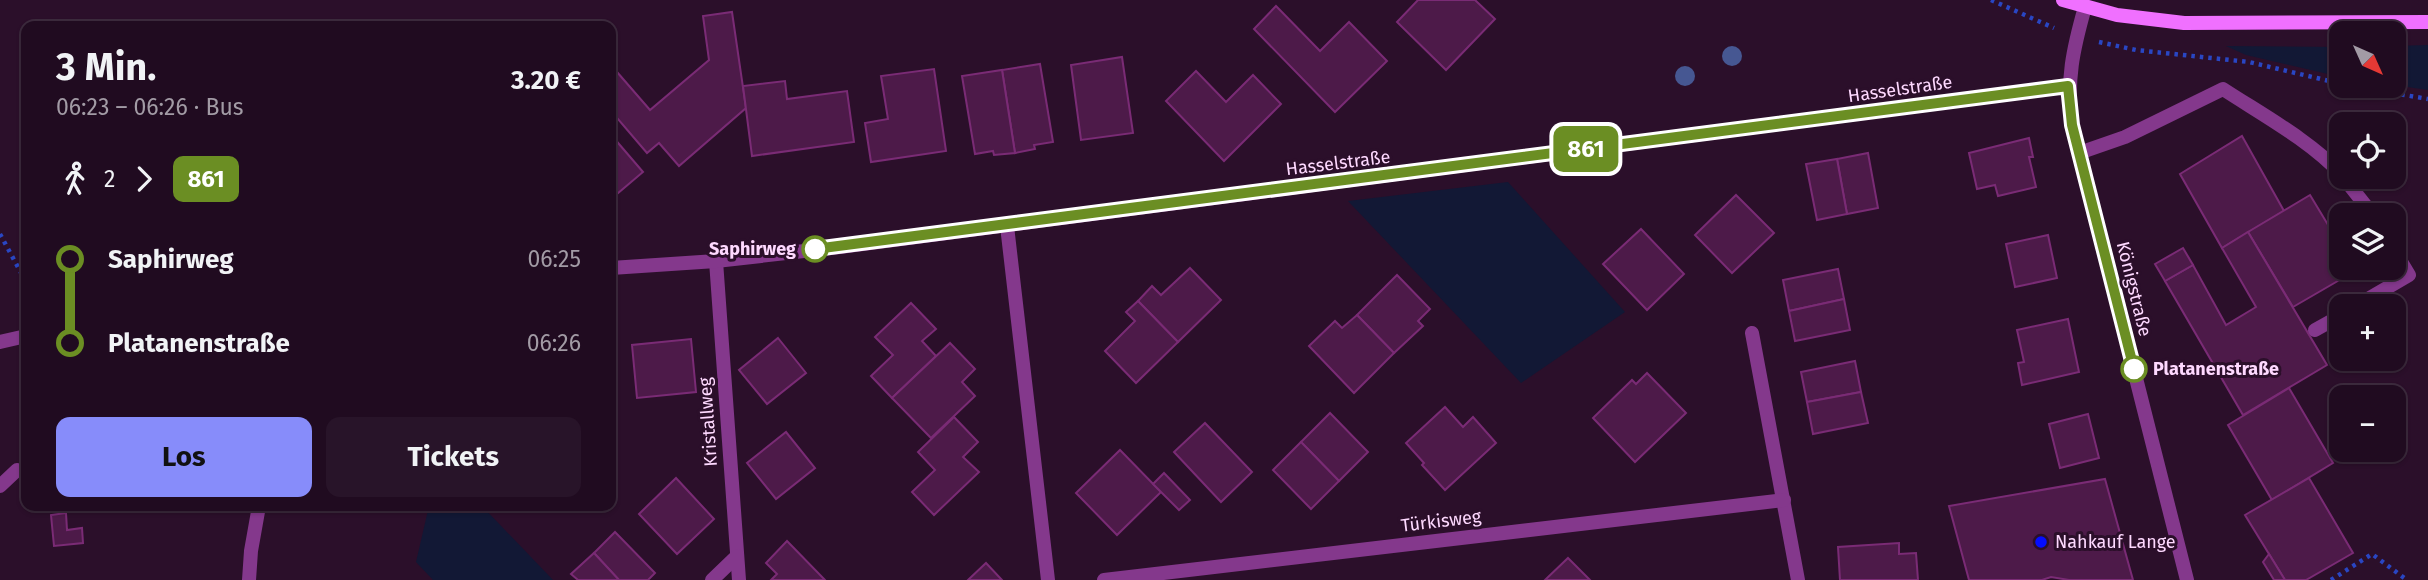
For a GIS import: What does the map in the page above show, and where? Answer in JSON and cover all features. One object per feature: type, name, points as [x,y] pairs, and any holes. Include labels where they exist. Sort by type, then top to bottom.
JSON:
[{"type":"main road","points":[[2063,0],[2117,15],[2184,23],[2428,22]]},
{"type":"street","name":"Königstraße","points":[[2085,7],[2068,86],[2072,125],[2187,580]]},
{"type":"street","name":"Hasselstraße","points":[[616,268],[716,261],[1007,226],[2068,86]]},
{"type":"street","points":[[2079,153],[2125,137],[2223,89],[2329,163]]},
{"type":"street","points":[[2353,189],[2364,203]]},
{"type":"street","points":[[1007,226],[1048,580]]},
{"type":"street","name":"Kristallweg","points":[[716,261],[739,580]]},
{"type":"street","points":[[2377,294],[2400,280]]},
{"type":"street","points":[[2315,330],[2329,322]]},
{"type":"street","points":[[1752,333],[1798,580]]},
{"type":"street","points":[[0,342],[21,337]]},
{"type":"street","points":[[0,486],[17,470]]},
{"type":"street","name":"Türkisweg","points":[[1104,580],[1784,499]]},
{"type":"street","points":[[249,580],[258,511]]},
{"type":"street","points":[[712,580],[737,556]]},
{"type":"path","points":[[1991,0],[2039,23],[2077,37],[2136,50],[2249,62],[2329,81]]},
{"type":"path","points":[[2406,95],[2428,99]]},
{"type":"path","points":[[0,234],[21,273]]},
{"type":"path","points":[[2331,580],[2372,554],[2407,580]]},
{"type":"shaded area","points":[[2428,45],[2428,90],[2406,87],[2406,46]]},
{"type":"shaded area","points":[[2226,46],[2329,47],[2329,74],[2246,55]]},
{"type":"shaded area","points":[[1508,182],[1625,312],[1521,383],[1348,201]]},
{"type":"shaded area","points":[[428,511],[487,511],[553,580],[433,580],[416,562]]},
{"type":"building","points":[[1418,0],[1475,0],[1495,19],[1446,70],[1397,22]]},
{"type":"building","points":[[1276,6],[1320,51],[1349,22],[1387,61],[1335,112],[1254,29]]},
{"type":"building","points":[[732,12],[746,108],[679,166],[659,143],[647,153],[616,117],[616,73],[650,110],[709,60],[703,16]]},
{"type":"building","points":[[1122,57],[1133,133],[1081,140],[1071,65]]},
{"type":"building","points":[[1040,64],[1053,142],[1034,145],[1035,149],[1015,153],[1002,70]]},
{"type":"building","points":[[934,69],[946,151],[871,162],[865,123],[888,119],[881,76]]},
{"type":"building","points":[[1002,70],[1015,153],[994,155],[993,151],[975,154],[962,76]]},
{"type":"building","points":[[1196,71],[1226,102],[1253,75],[1281,104],[1224,161],[1166,101]]},
{"type":"building","points":[[785,81],[787,99],[847,91],[854,142],[752,156],[743,86]]},
{"type":"building","points":[[2242,136],[2284,211],[2222,248],[2180,174]]},
{"type":"building","points":[[2029,138],[2033,157],[2029,157],[2036,187],[1998,196],[1995,185],[1977,189],[1969,153]]},
{"type":"building","points":[[616,140],[643,172],[616,195]]},
{"type":"building","points":[[1868,153],[1878,208],[1847,214],[1837,159]]},
{"type":"building","points":[[1837,159],[1847,214],[1817,220],[1806,164]]},
{"type":"building","points":[[1736,195],[1774,233],[1732,273],[1695,235]]},
{"type":"building","points":[[2310,195],[2329,226],[2329,280],[2340,280],[2293,307],[2248,232]]},
{"type":"building","points":[[1641,229],[1684,274],[1647,310],[1603,264]]},
{"type":"building","points":[[2248,232],[2327,365],[2243,415],[2165,281],[2193,265],[2226,325],[2256,307],[2222,248]]},
{"type":"building","points":[[2048,235],[2057,278],[2015,287],[2006,244]]},
{"type":"building","points":[[2183,248],[2193,265],[2165,281],[2155,264]]},
{"type":"building","points":[[1190,268],[1221,300],[1178,342],[1138,301],[1152,286],[1161,295]]},
{"type":"building","points":[[1838,269],[1844,299],[1789,311],[1783,280]]},
{"type":"building","points":[[1397,275],[1430,309],[1418,321],[1423,326],[1394,353],[1357,315]]},
{"type":"building","points":[[1844,299],[1850,330],[1795,341],[1789,311]]},
{"type":"building","points":[[1138,301],[1178,342],[1136,383],[1105,351],[1135,321],[1126,312]]},
{"type":"building","points":[[911,303],[936,329],[922,341],[936,356],[892,398],[871,376],[893,355],[875,337]]},
{"type":"building","points":[[1357,315],[1394,353],[1354,393],[1309,346],[1335,321],[1342,328]]},
{"type":"building","points":[[2068,319],[2079,372],[2022,385],[2018,363],[2024,362],[2017,330]]},
{"type":"building","points":[[778,338],[806,373],[767,404],[739,370]]},
{"type":"building","points":[[691,339],[696,392],[637,398],[632,345]]},
{"type":"building","points":[[950,343],[975,369],[962,382],[975,396],[931,438],[892,398]]},
{"type":"building","points":[[1855,361],[1861,392],[1807,402],[1801,372]]},
{"type":"building","points":[[1647,373],[1686,413],[1635,462],[1593,418],[1632,380],[1636,384]]},
{"type":"building","points":[[2289,388],[2329,456],[2329,462],[2333,463],[2272,500],[2228,425]]},
{"type":"building","points":[[1861,392],[1868,423],[1813,434],[1807,402]]},
{"type":"building","points":[[1445,407],[1463,427],[1473,417],[1496,443],[1445,490],[1406,443]]},
{"type":"building","points":[[1330,413],[1368,452],[1339,481],[1301,442]]},
{"type":"building","points":[[2088,414],[2099,458],[2060,468],[2049,424]]},
{"type":"building","points":[[954,417],[978,442],[963,457],[979,472],[934,515],[912,492],[935,470],[918,452]]},
{"type":"building","points":[[1205,423],[1252,472],[1221,502],[1174,452]]},
{"type":"building","points":[[786,432],[815,468],[776,499],[747,463]]},
{"type":"building","points":[[1301,442],[1339,481],[1311,509],[1273,470]]},
{"type":"building","points":[[1120,450],[1161,492],[1117,535],[1076,493]]},
{"type":"building","points":[[1164,473],[1190,500],[1179,510],[1153,484]]},
{"type":"building","points":[[676,478],[714,519],[677,554],[639,514]]},
{"type":"building","points":[[2309,478],[2353,553],[2306,580],[2285,580],[2245,515]]},
{"type":"building","name":"Nahkauf Lange","points":[[2105,479],[2133,580],[2069,580],[2051,577],[2042,580],[1969,580],[1949,506]]},
{"type":"building","points":[[66,513],[67,530],[82,528],[83,543],[54,546],[51,515]]},
{"type":"building","points":[[615,532],[655,573],[648,580],[619,580],[594,553]]},
{"type":"building","points":[[787,541],[825,580],[771,580],[777,574],[766,563]]},
{"type":"building","points":[[1899,543],[1899,554],[1916,553],[1918,580],[1840,580],[1838,547]]},
{"type":"building","points":[[594,553],[619,580],[578,580],[571,574]]},
{"type":"building","points":[[2269,554],[2285,580],[2274,580],[2263,562]]},
{"type":"building","points":[[1568,558],[1590,580],[1545,580]]},
{"type":"building","points":[[986,563],[1002,580],[968,580]]},
{"type":"bus line","name":"861","points":[[815,249],[2068,86],[2072,125],[2134,369]]},
{"type":"place","name":"Saphirweg","points":[[815,249]]},
{"type":"place","name":"Platanenstraße","points":[[2134,369]]},
{"type":"place","name":"Nahkauf Lange","points":[[2041,542]]}]
